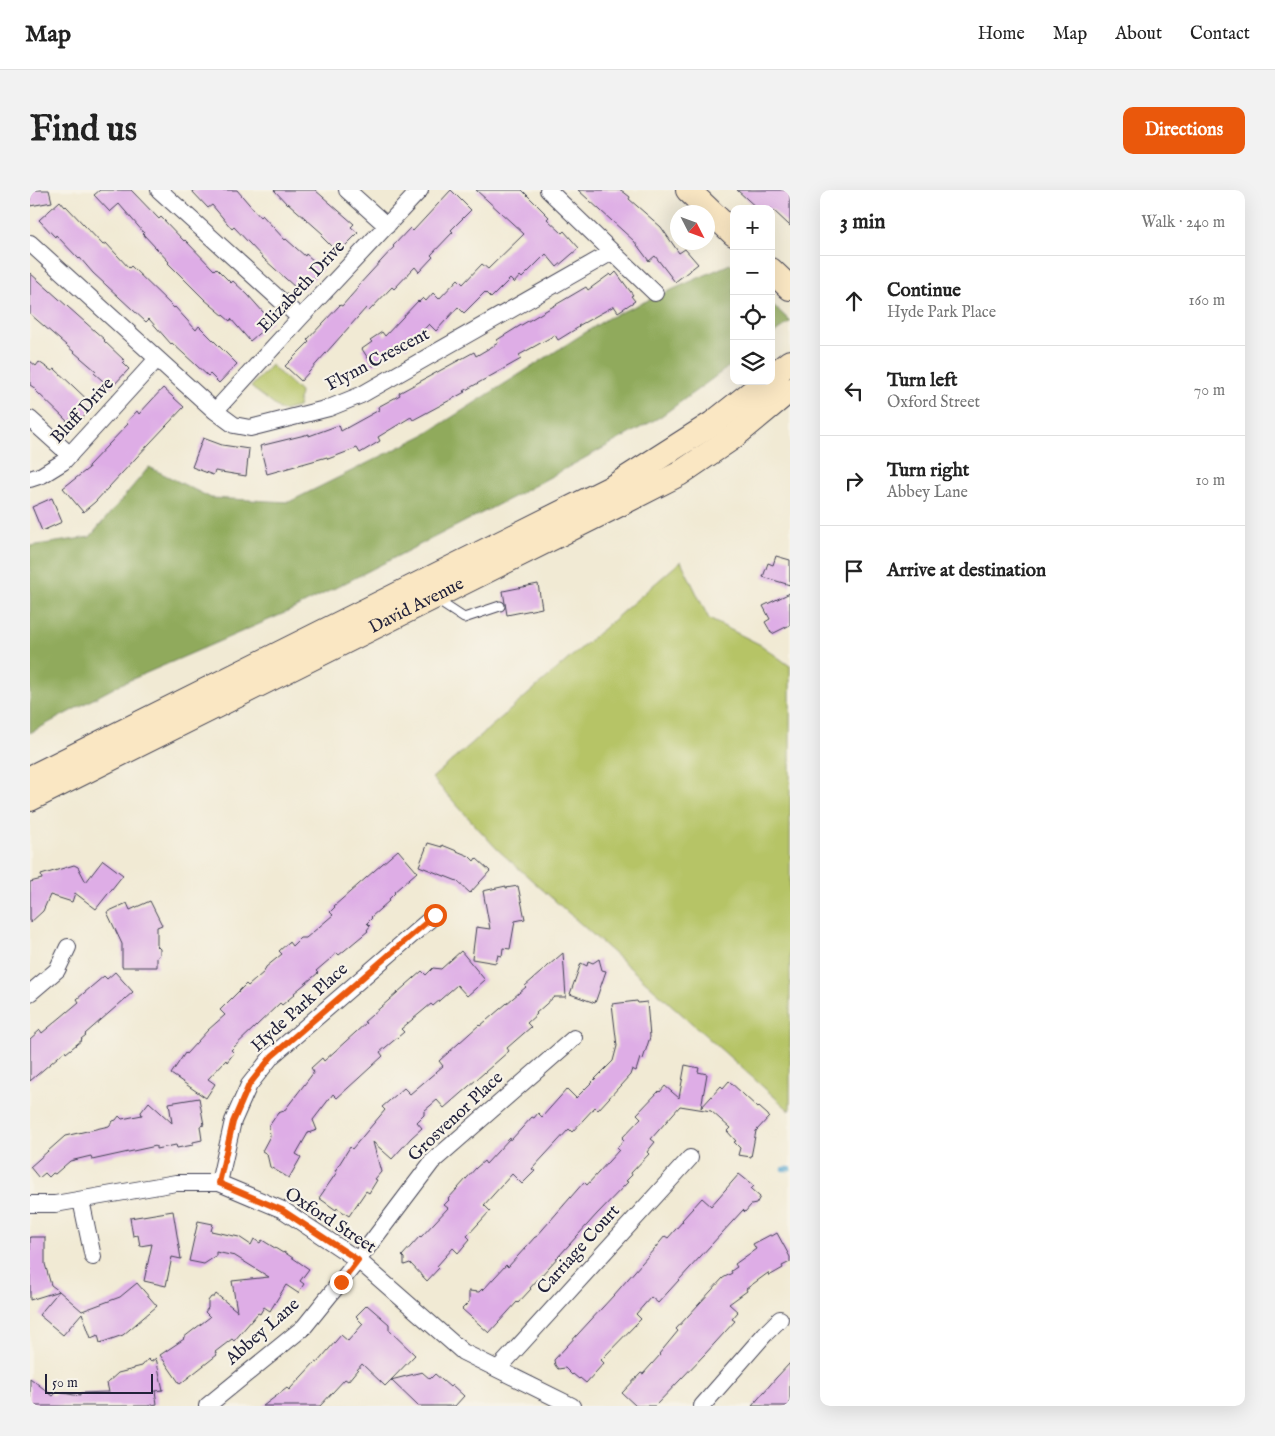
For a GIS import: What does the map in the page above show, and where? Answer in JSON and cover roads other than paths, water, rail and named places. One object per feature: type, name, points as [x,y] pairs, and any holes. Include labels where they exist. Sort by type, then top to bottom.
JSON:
[{"type":"main road","points":[[688,190],[730,230]]},
{"type":"main road","points":[[775,374],[790,362]]},
{"type":"main road","name":"David Avenue","points":[[30,778],[611,488],[713,423],[761,385]]},
{"type":"main road","name":"David Avenue","points":[[30,799],[678,474],[732,438],[790,390]]},
{"type":"street","points":[[159,190],[300,318]]},
{"type":"street","points":[[347,190],[386,226]]},
{"type":"street","name":"Elizabeth Drive","points":[[215,411],[420,190]]},
{"type":"street","points":[[548,190],[655,293]]},
{"type":"street","name":"Flynn Crescent","points":[[30,243],[215,411],[234,425],[250,428],[302,416],[344,403],[612,252]]},
{"type":"street","name":"Bluff Drive","points":[[30,479],[53,469],[70,455],[157,359]]},
{"type":"street","points":[[30,419],[70,455]]},
{"type":"street","name":"Hyde Park Place","points":[[219,1183],[233,1122],[249,1085],[272,1056],[435,915]]},
{"type":"street","points":[[30,993],[57,970],[68,947]]},
{"type":"street","name":"Grosvenor Place","points":[[358,1260],[432,1162],[574,1038]]},
{"type":"street","name":"Carriage Court","points":[[498,1369],[690,1158]]},
{"type":"street","name":"Oxford Street","points":[[30,1204],[55,1204],[176,1183],[219,1183],[282,1210],[358,1260],[463,1352],[572,1406]]},
{"type":"street","points":[[81,1200],[93,1257]]},
{"type":"street","name":"Abbey Lane","points":[[207,1406],[304,1327],[358,1260]]},
{"type":"street","points":[[702,1406],[780,1319]]},
{"type":"lane","points":[[432,598],[464,618],[500,606]]},
{"type":"waterway","points":[[783,1169],[790,1169]]}]
